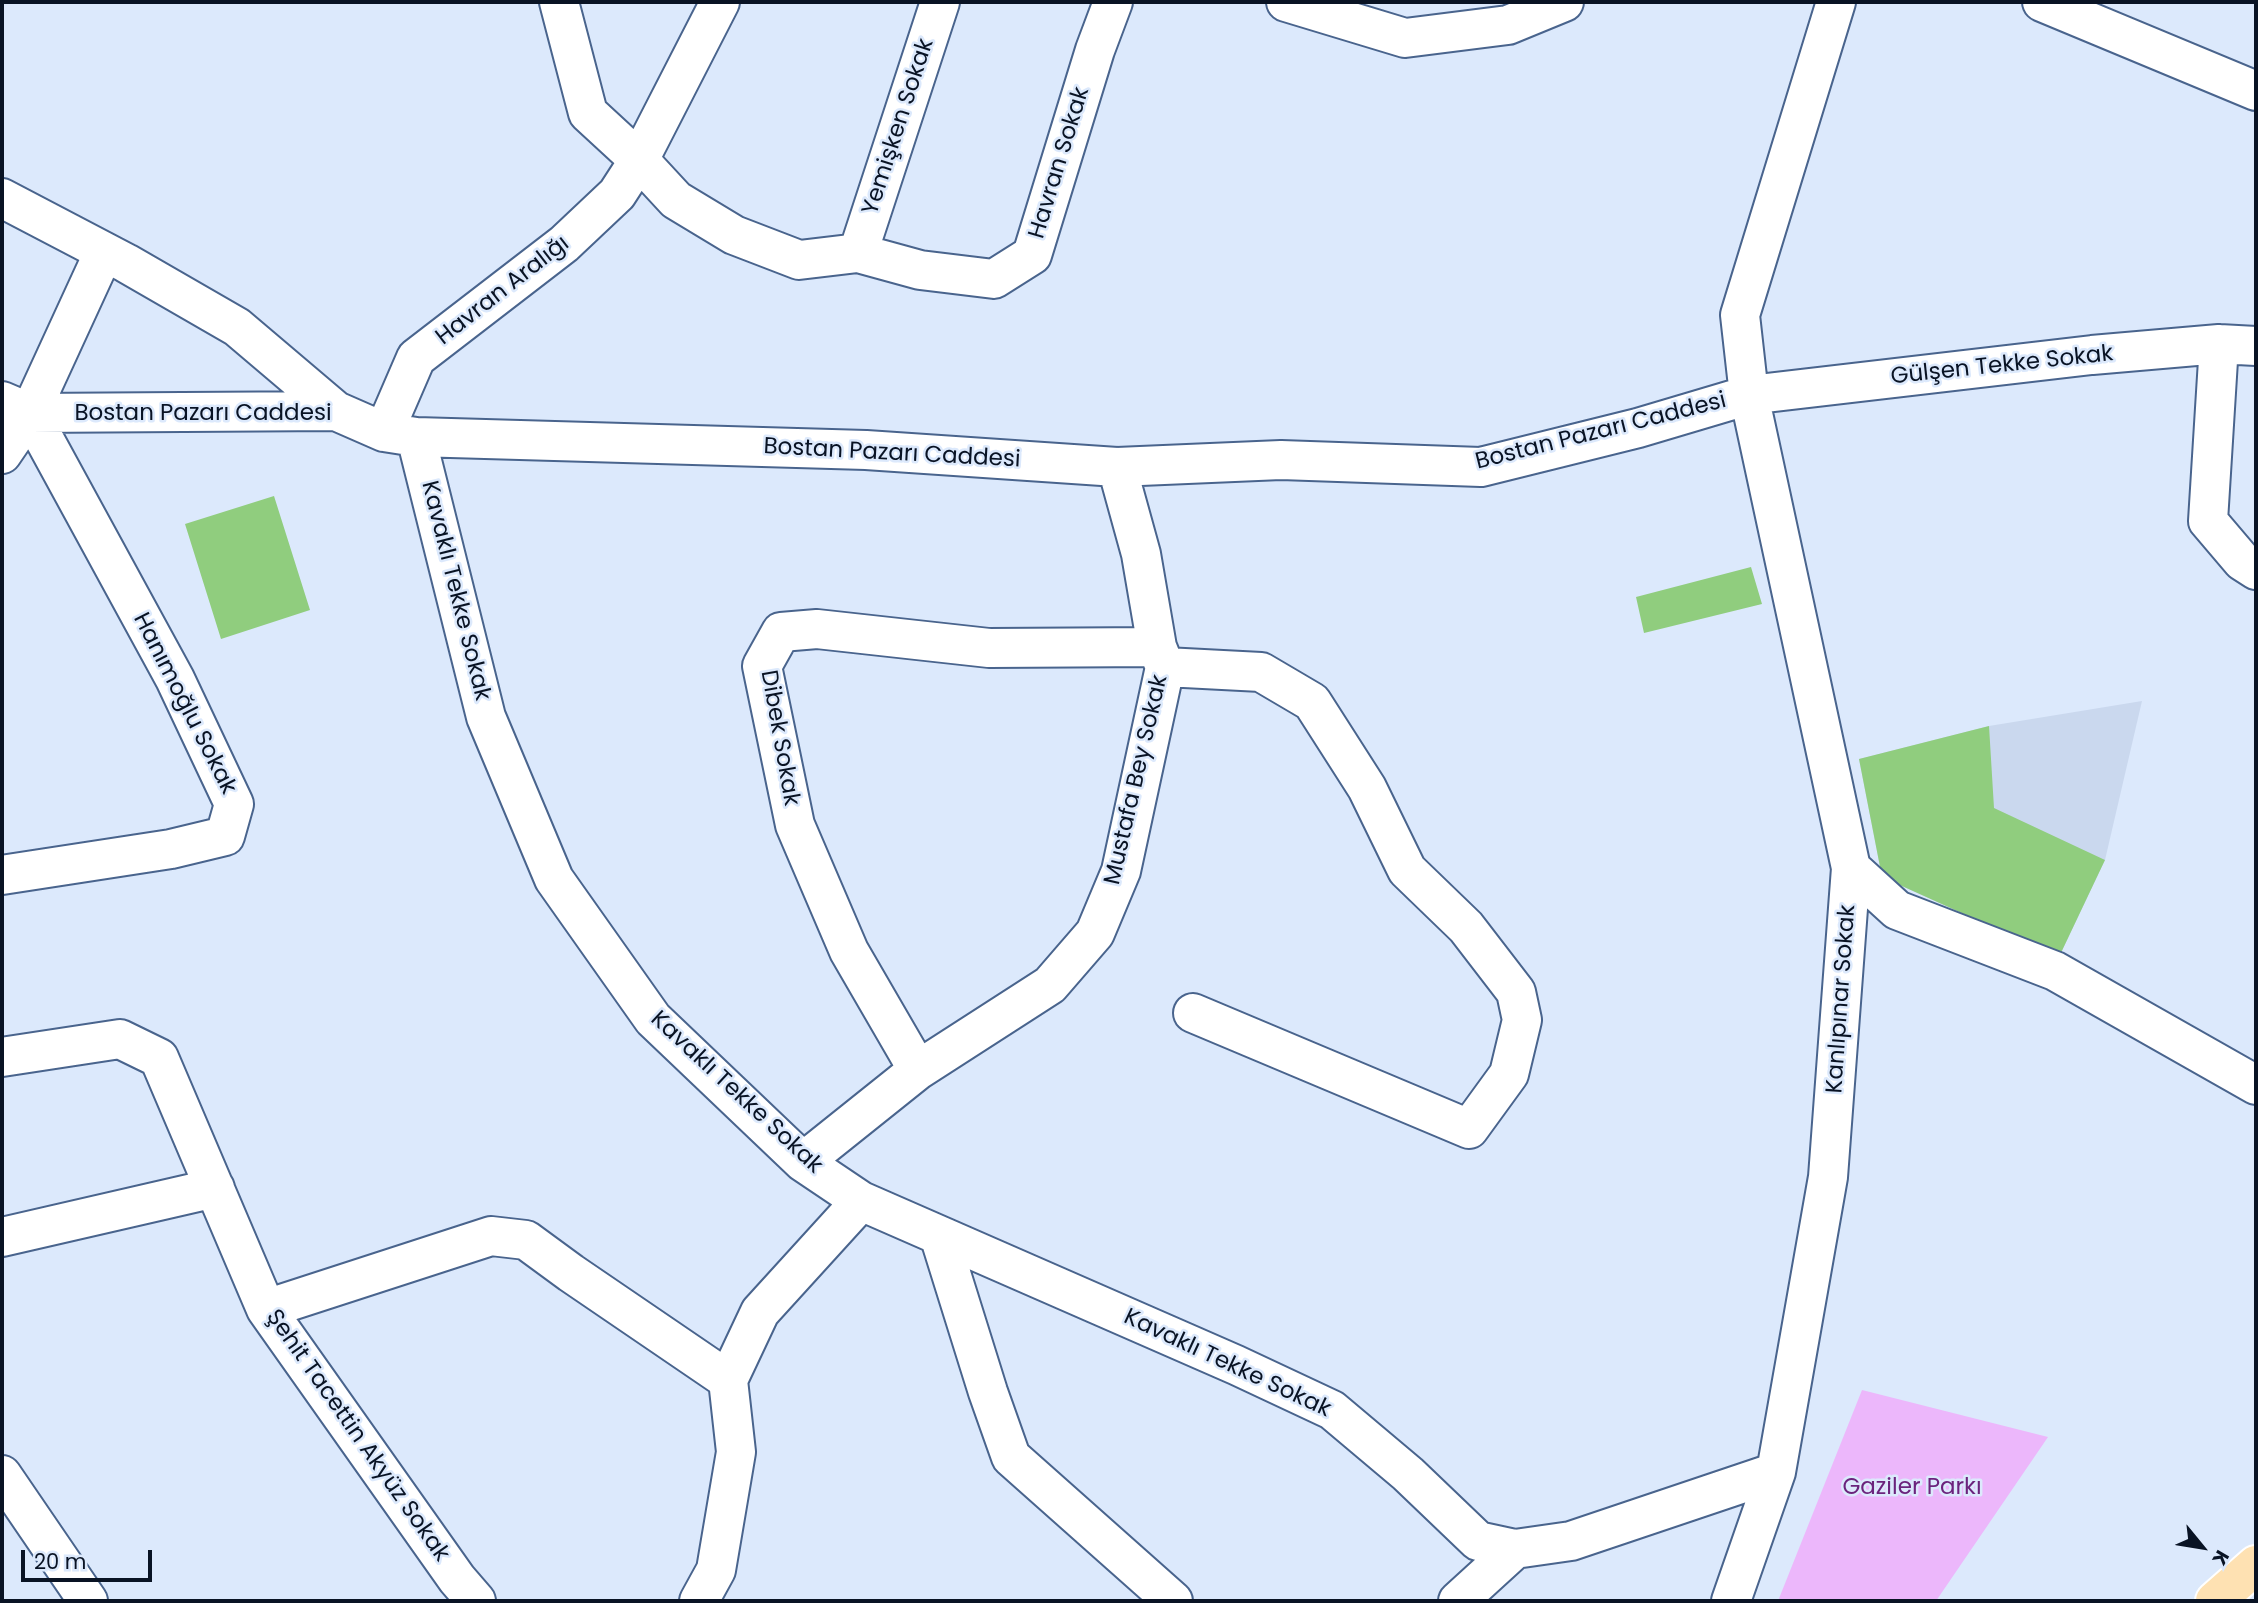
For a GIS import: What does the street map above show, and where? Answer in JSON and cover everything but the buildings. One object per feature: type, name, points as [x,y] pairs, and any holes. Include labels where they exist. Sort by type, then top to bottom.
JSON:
[{"type":"main road","points":[[2215,1601],[2256,1565]]},
{"type":"street","name":"Havran Sokak","points":[[559,2],[588,113],[639,160],[676,200],[734,235],[799,260],[858,253],[919,270],[994,279],[1031,255],[1095,50],[1113,2]]},
{"type":"street","name":"Havran Aralığı","points":[[400,435],[416,358],[564,244],[617,194],[639,160],[720,2]]},
{"type":"street","name":"Yemişken Sokak","points":[[858,253],[940,2]]},
{"type":"street","points":[[1286,2],[1405,37],[1508,25],[1564,2]]},
{"type":"street","name":"Kanlıpınar Sokak","points":[[1731,1601],[1776,1472],[1828,1177],[1851,868],[1749,395],[1740,315],[1836,2]]},
{"type":"street","points":[[2042,2],[2256,91]]},
{"type":"street","points":[[2,198],[237,327],[336,411]]},
{"type":"street","points":[[2,454],[16,407],[104,252]]},
{"type":"street","points":[[2219,344],[2208,521],[2242,561],[2256,570]]},
{"type":"street","name":"Gülşen Tekke Sokak","points":[[1749,395],[2092,355],[2219,344],[2256,345]]},
{"type":"street","name":"Bostan Pazarı Caddesi","points":[[16,407],[336,411],[400,435],[866,450],[1117,467],[1281,460],[1481,467],[1638,428],[1749,395]]},
{"type":"street","name":"Hanımoğlu Sokak","points":[[2,875],[171,849],[225,836],[234,804],[175,679],[16,407]]},
{"type":"street","name":"Kavaklı Tekke Sokak","points":[[400,435],[486,717],[554,879],[653,1019],[803,1162],[861,1201],[1211,1354],[1332,1410],[1408,1474],[1478,1541],[1515,1549]]},
{"type":"street","name":"Mustafa Bey Sokak","points":[[803,1162],[918,1070],[1050,985],[1095,933],[1121,871],[1161,657],[1141,554],[1117,467]]},
{"type":"street","name":"Dibek Sokak","points":[[918,1070],[849,951],[795,825],[762,666],[781,632],[817,629],[989,648],[1161,657]]},
{"type":"street","points":[[1161,657],[1261,671],[1311,702],[1367,788],[1407,870],[1466,927],[1516,992],[1522,1020],[1509,1074],[1469,1129],[1193,1013]]},
{"type":"street","points":[[1851,868],[1897,910],[2055,971],[2256,1085]]},
{"type":"street","name":"Şehit Tacettin Akyüz Sokak","points":[[2,1057],[120,1039],[159,1058],[266,1309],[457,1579],[476,1601]]},
{"type":"street","points":[[2,1237],[215,1188]]},
{"type":"street","points":[[699,1601],[716,1570],[736,1452],[728,1380],[760,1312],[861,1201]]},
{"type":"street","points":[[939,1235],[1011,1457],[1173,1601]]},
{"type":"street","points":[[266,1309],[491,1236],[526,1240],[728,1380]]},
{"type":"street","points":[[1458,1601],[1515,1549],[1571,1541],[1776,1472]]},
{"type":"street","points":[[2,1475],[88,1601]]},
{"type":"shaded area","points":[[2142,701],[2105,860],[2059,957],[1882,877],[1859,759],[1989,726]]},
{"type":"green space","name":"Gaziler Parkı","points":[[1862,1390],[2048,1437],[1936,1601],[1778,1601]]}]
